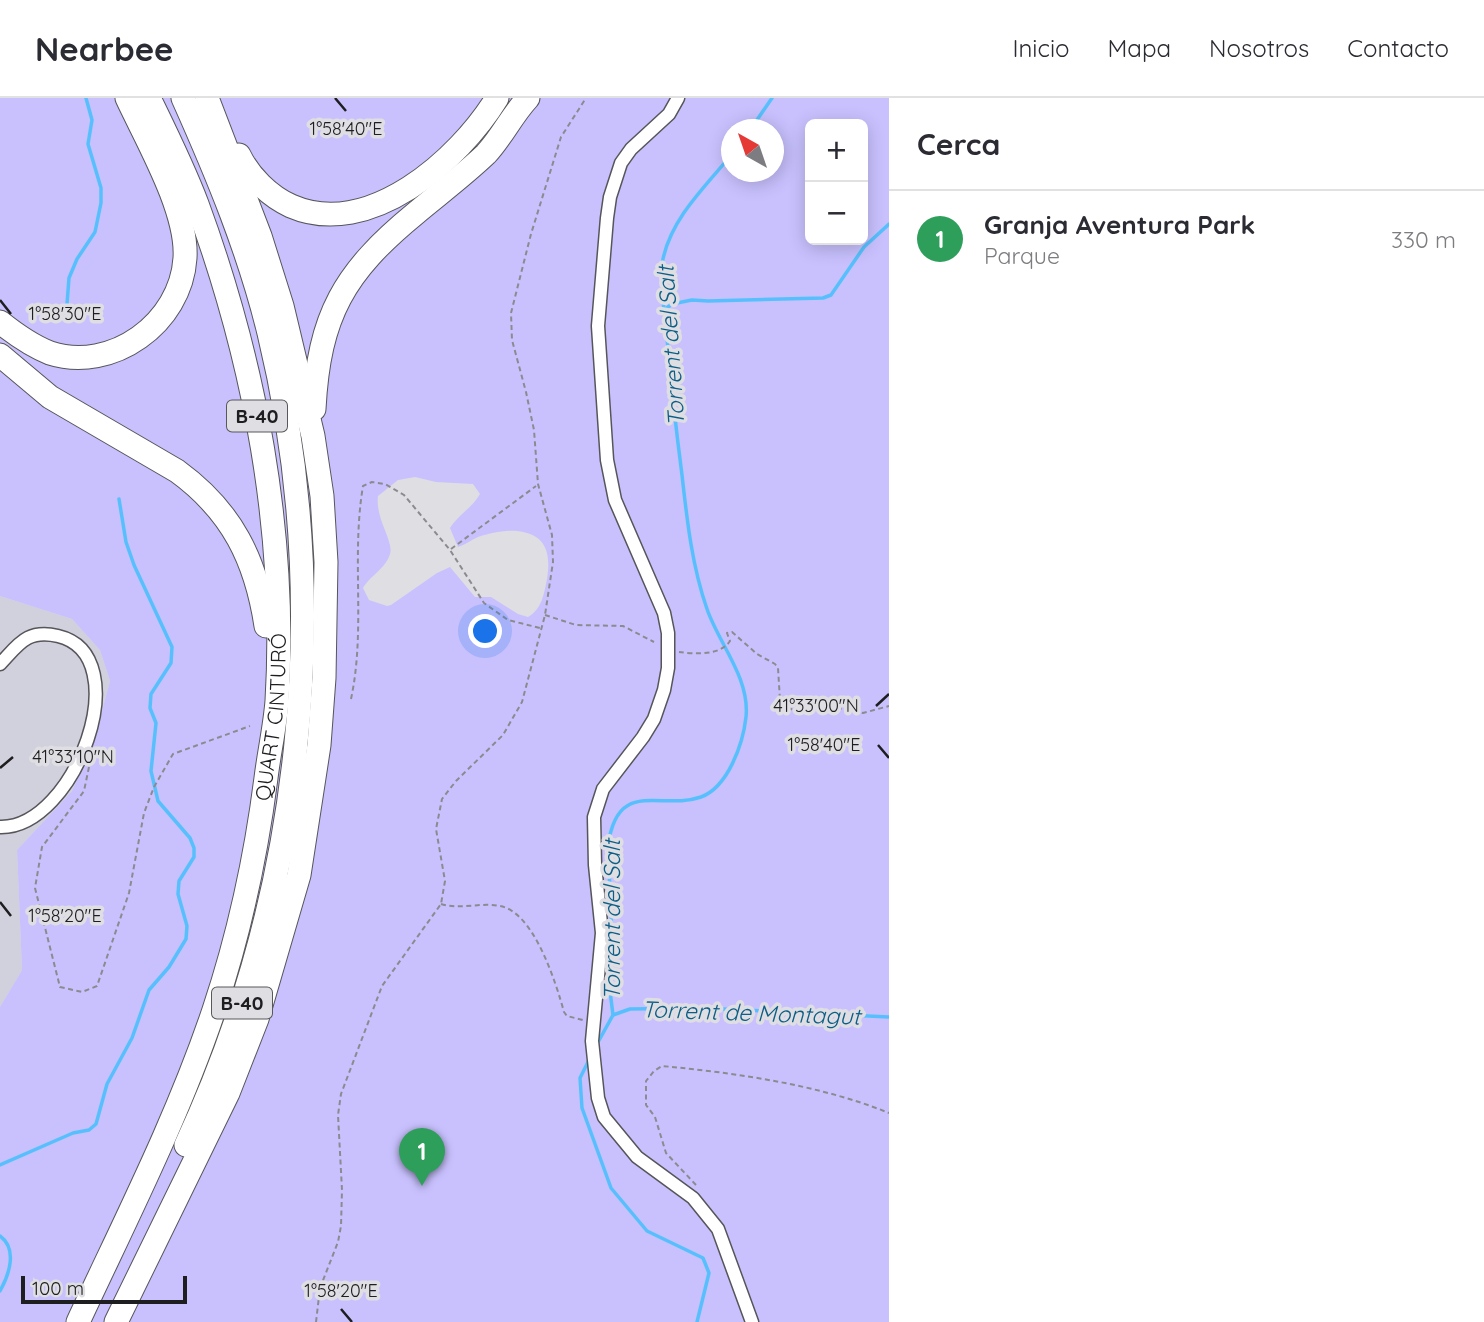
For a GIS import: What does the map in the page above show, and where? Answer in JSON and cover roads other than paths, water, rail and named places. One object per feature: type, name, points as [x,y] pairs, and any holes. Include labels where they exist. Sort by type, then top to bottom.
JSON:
[{"type":"highway","points":[[0,322],[24,340],[51,353],[86,358],[123,348],[139,339],[168,309],[179,287],[185,258],[181,222],[162,172],[127,98]]},
{"type":"highway","name":"QUART CINTURÓ","points":[[78,1322],[155,1157],[214,1010],[244,902],[260,822],[277,706],[279,639],[276,558],[253,391],[221,275],[196,202],[149,98]]},
{"type":"highway","name":"QUART CINTURÓ","points":[[103,1322],[194,1127],[220,1066],[243,1001],[271,895],[298,730],[302,662],[301,560],[290,440],[268,331],[241,239],[183,98]]},
{"type":"highway","points":[[210,103],[243,163],[271,193],[297,208],[315,214],[332,215],[364,210],[406,190],[468,137],[497,98]]},
{"type":"highway","points":[[313,436],[319,353],[332,312],[346,287],[384,241],[488,152],[522,102]]},
{"type":"highway","points":[[116,1322],[228,1093],[257,1019],[299,875],[319,745],[324,678],[326,562],[322,496],[313,436],[282,306],[264,247],[210,103]]},
{"type":"highway","points":[[0,355],[50,397]]},
{"type":"highway","points":[[0,370],[26,388],[50,397],[177,471],[197,485],[233,527],[248,554],[262,597],[267,637],[267,717],[270,751]]},
{"type":"street","points":[[678,98],[668,114],[631,149],[616,175],[607,218],[598,326],[610,483],[664,613],[668,650],[664,690],[654,719],[603,789],[594,817],[595,864],[602,933],[592,1041],[596,1086],[604,1117],[636,1157],[693,1198],[718,1229],[752,1322]]},
{"type":"street","points":[[0,664],[26,638],[38,634],[65,638],[80,648],[94,672],[94,702],[86,746],[76,769],[50,804],[27,820],[2,827]]},
{"type":"waterway","points":[[67,304],[69,278],[77,259],[95,232],[101,203],[101,188],[88,144],[92,120],[86,98]]},
{"type":"waterway","name":"Torrent del Salt","points":[[758,119],[772,98]]},
{"type":"waterway","name":"Torrent del Salt","points":[[597,1044],[613,1015],[609,983],[613,959],[608,846],[613,825],[621,811],[631,804],[643,801],[686,800],[711,792],[726,774],[738,752],[746,717],[746,703],[739,675],[712,622],[694,560],[676,424],[662,276],[663,259],[674,229],[691,203],[721,167]]},
{"type":"waterway","points":[[664,310],[672,304],[692,300],[823,298],[831,295],[864,247],[889,224]]},
{"type":"waterway","points":[[0,1165],[73,1133],[89,1130],[96,1124],[107,1084],[132,1038],[149,990],[169,967],[186,939],[187,926],[178,894],[179,881],[194,857],[194,848],[190,838],[158,801],[151,771],[156,723],[150,708],[151,694],[171,663],[172,647],[134,565],[126,542],[119,499]]},
{"type":"waterway","name":"Torrent de Montagut","points":[[613,1015],[630,1009],[702,1008],[889,1017]]},
{"type":"waterway","name":"Torrent del Salt","points":[[589,1060],[580,1078],[582,1108],[611,1188],[647,1231],[703,1258],[709,1273],[697,1322]]},
{"type":"waterway","points":[[0,1236],[6,1241],[10,1255],[9,1270],[0,1291]]},
{"type":"place","name":"Granja Aventura Park","points":[[422,1186]]}]
